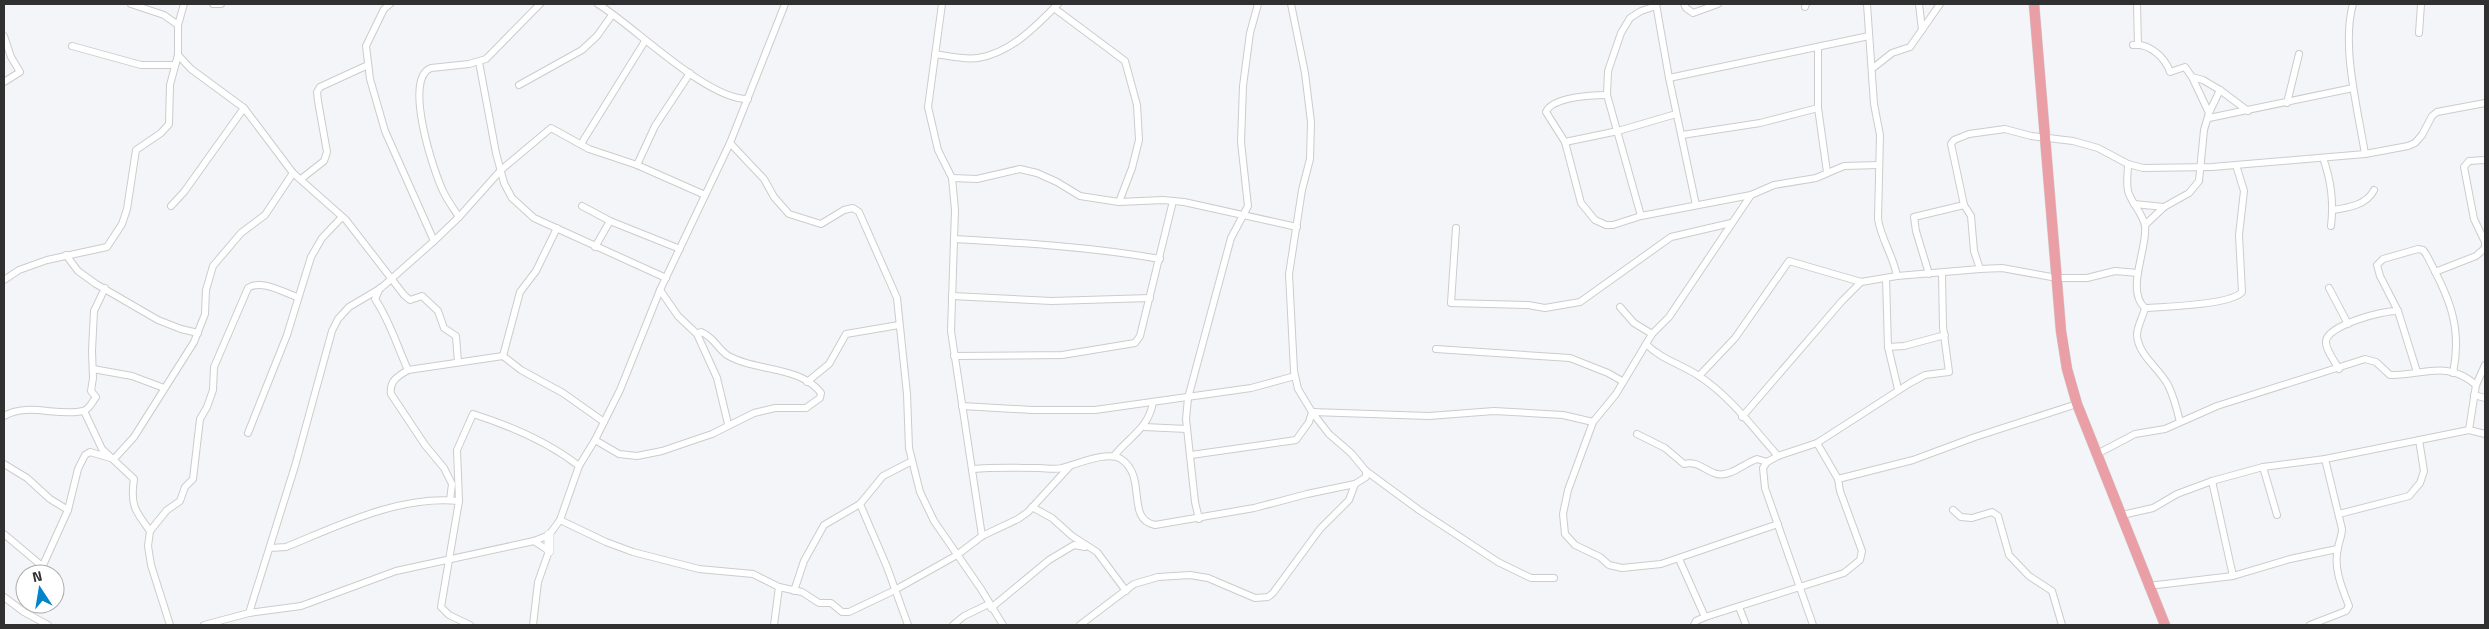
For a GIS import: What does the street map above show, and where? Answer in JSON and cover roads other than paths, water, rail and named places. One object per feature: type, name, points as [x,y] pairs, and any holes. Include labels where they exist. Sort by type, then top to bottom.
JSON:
[{"type":"main road","points":[[2034,4],[2061,331],[2068,369],[2077,404],[2165,625]]},
{"type":"street","points":[[132,4],[164,15],[178,25]]},
{"type":"street","points":[[4,280],[19,270],[66,255],[108,247],[114,238],[127,209],[136,150],[161,133],[169,124],[170,85],[178,54],[178,25],[184,4]]},
{"type":"street","points":[[213,4],[221,4]]},
{"type":"street","points":[[390,4],[384,9],[366,46],[370,78],[385,131],[434,241]]},
{"type":"street","points":[[459,217],[443,192],[433,166],[419,106],[419,88],[422,75],[425,70],[479,62],[495,51],[540,4]]},
{"type":"street","points":[[598,4],[645,41],[690,72],[729,96],[748,99]]},
{"type":"street","points":[[204,625],[249,613],[301,606],[396,570],[534,541],[549,535],[560,520],[579,466],[595,440],[624,381],[660,290],[730,143],[785,4]]},
{"type":"street","points":[[942,4],[928,108],[938,150],[952,178],[955,210],[951,331],[982,536]]},
{"type":"street","points":[[1200,519],[1195,502],[1192,455],[1187,429],[1188,398],[1232,238],[1248,206],[1241,142],[1243,86],[1250,33],[1258,4]]},
{"type":"street","points":[[1291,4],[1305,73],[1311,122],[1310,159],[1289,274],[1292,356],[1298,389],[1312,412],[1329,434],[1352,453],[1366,471],[1419,510],[1498,562],[1531,578],[1554,578]]},
{"type":"street","points":[[1684,4],[1693,13],[1718,4]]},
{"type":"street","points":[[1867,4],[1874,104],[1880,135],[1878,197],[1880,231],[1893,257],[1897,276]]},
{"type":"street","points":[[1919,4],[1922,31]]},
{"type":"street","points":[[1872,68],[1892,53],[1910,47],[1940,4]]},
{"type":"street","points":[[2137,4],[2136,45],[2153,50],[2166,61],[2170,72],[2186,67],[2209,116]]},
{"type":"street","points":[[2353,4],[2349,19],[2353,88],[2365,154]]},
{"type":"street","points":[[2419,32],[2421,4]]},
{"type":"street","points":[[1640,216],[1607,95],[1608,71],[1621,33],[1630,18],[1656,5],[1676,114],[1696,206]]},
{"type":"street","points":[[935,54],[978,58],[995,53],[1019,39],[1056,6],[1125,61],[1137,105],[1139,140],[1132,168],[1119,202]]},
{"type":"street","points":[[519,84],[582,50],[597,36],[612,14]]},
{"type":"street","points":[[4,36],[11,57],[20,72],[4,82]]},
{"type":"street","points":[[1669,78],[1869,36]]},
{"type":"street","points":[[581,144],[645,41]]},
{"type":"street","points":[[72,46],[141,65],[174,65]]},
{"type":"street","points":[[1818,48],[1818,108],[1827,172]]},
{"type":"street","points":[[178,54],[191,69],[244,108],[294,173],[342,217],[410,300],[422,296],[438,311],[444,328],[456,336],[458,362]]},
{"type":"street","points":[[2287,102],[2299,54]]},
{"type":"street","points":[[479,62],[504,183],[512,198],[534,218],[666,278]]},
{"type":"street","points":[[301,179],[324,161],[326,152],[318,101],[320,88],[368,65]]},
{"type":"street","points":[[637,165],[655,126],[690,72]]},
{"type":"street","points":[[2192,77],[2203,80],[2220,90],[2248,111]]},
{"type":"street","points":[[2209,116],[2248,111],[2353,88]]},
{"type":"street","points":[[2145,225],[2164,207],[2189,193],[2199,181],[2204,130],[2220,90]]},
{"type":"street","points":[[1607,95],[1589,95],[1561,101],[1548,108],[1547,115],[1565,142],[1581,203],[1594,220],[1613,225],[1640,216],[1751,195],[1774,185],[1816,178],[1844,166],[1879,164]]},
{"type":"street","points":[[1980,268],[1974,251],[1971,216],[1964,205],[1951,144],[1954,140],[1969,134],[2005,129],[2045,138],[2073,141],[2098,148],[2128,164],[2159,169],[2200,168],[2365,154],[2415,143],[2422,135],[2432,116],[2438,112],[2485,103]]},
{"type":"street","points":[[171,206],[184,192],[244,108]]},
{"type":"street","points":[[1682,135],[1760,123],[1818,108]]},
{"type":"street","points":[[1565,142],[1618,131],[1676,114]]},
{"type":"street","points":[[249,613],[270,548],[332,332],[338,319],[348,307],[381,288],[459,217],[501,170],[551,128],[581,144],[637,165],[705,196]]},
{"type":"street","points":[[730,143],[764,179],[774,197],[789,214],[821,224],[844,210],[853,208],[859,212],[897,298],[912,461],[920,492],[934,521],[1003,625]]},
{"type":"street","points":[[2323,158],[2329,175],[2333,210],[2331,226]]},
{"type":"street","points":[[2435,272],[2476,256],[2485,248],[2485,242],[2474,219],[2464,167],[2469,161],[2485,160]]},
{"type":"street","points":[[2128,164],[2128,191],[2145,225],[2138,273],[2138,295],[2140,304],[2144,308]]},
{"type":"street","points":[[2144,308],[2208,303],[2238,296],[2242,292],[2239,235],[2244,191],[2242,179],[2236,165]]},
{"type":"street","points":[[952,178],[977,179],[1020,169],[1037,173],[1058,182],[1080,196],[1119,202],[1173,201],[1297,227]]},
{"type":"street","points":[[114,459],[134,437],[198,333],[205,314],[206,290],[214,266],[241,233],[264,214],[294,173]]},
{"type":"street","points":[[495,176],[504,183]]},
{"type":"street","points":[[2333,210],[2345,208],[2366,200],[2374,190]]},
{"type":"street","points":[[1751,195],[1669,317],[1652,334],[1622,381],[1616,394],[1593,422],[1568,490],[1563,514],[1565,534],[1575,545],[1600,557],[1608,565],[1622,568],[1661,564],[1679,559],[1778,524]]},
{"type":"street","points":[[954,356],[1062,355],[1135,344],[1140,336],[1173,201]]},
{"type":"street","points":[[2134,204],[2164,207]]},
{"type":"street","points":[[1929,274],[1916,231],[1914,217],[1964,205]]},
{"type":"street","points":[[582,206],[610,221],[680,249]]},
{"type":"street","points":[[248,434],[287,335],[297,297],[315,251],[322,238],[342,217]]},
{"type":"street","points":[[595,247],[610,221]]},
{"type":"street","points":[[1456,228],[1451,303],[1528,305],[1546,308],[1580,302],[1671,237],[1731,223]]},
{"type":"street","points":[[503,356],[520,292],[536,271],[557,228]]},
{"type":"street","points":[[954,239],[1074,249],[1103,249],[1160,258]]},
{"type":"street","points":[[2417,372],[2398,311],[2380,276],[2377,265],[2379,262],[2403,252],[2423,250],[2452,311],[2458,333],[2458,352],[2453,373]]},
{"type":"street","points":[[66,255],[78,271],[158,320],[198,333]]},
{"type":"street","points":[[1699,376],[1735,338],[1789,261],[1861,282],[1897,276],[1980,268],[2002,268],[2057,278],[2087,278],[2115,271],[2138,273]]},
{"type":"street","points":[[1813,625],[1798,587],[1765,488],[1763,468],[1767,462],[1778,456],[1816,443],[1898,389],[1925,375],[1949,372],[1942,273]]},
{"type":"street","points":[[1886,278],[1888,347],[1898,389]]},
{"type":"street","points":[[1742,417],[1842,301],[1861,282]]},
{"type":"street","points":[[170,625],[151,566],[148,546],[150,531],[167,510],[180,501],[185,487],[193,479],[200,420],[207,408],[213,390],[214,367],[248,288],[256,285],[297,297]]},
{"type":"street","points":[[4,420],[7,414],[30,410],[84,411],[92,404],[96,397],[91,391],[94,311],[105,288]]},
{"type":"street","points":[[381,288],[375,298],[388,318],[389,328],[408,370]]},
{"type":"street","points":[[2329,288],[2348,324]]},
{"type":"street","points":[[660,290],[678,316],[697,334],[717,378],[728,424]]},
{"type":"street","points":[[952,296],[1052,301],[1150,298]]},
{"type":"street","points":[[1620,307],[1634,323],[1652,334]]},
{"type":"street","points":[[2144,308],[2137,333],[2138,342],[2145,356],[2167,384],[2175,400],[2180,422]]},
{"type":"street","points":[[2339,369],[2326,344],[2326,340],[2335,329],[2384,312],[2398,311]]},
{"type":"street","points":[[807,382],[830,364],[846,334],[899,325]]},
{"type":"street","points":[[595,440],[618,454],[637,456],[662,451],[712,434],[728,424],[754,413],[775,408],[806,408],[820,398],[821,393],[807,382],[790,374],[726,354],[718,343],[706,334],[700,332],[697,334]]},
{"type":"street","points":[[1888,347],[1904,346],[1945,335]]},
{"type":"street","points":[[1646,344],[1657,355],[1699,376],[1733,402],[1742,417],[1778,456]]},
{"type":"street","points":[[1436,349],[1570,358],[1608,372],[1622,381]]},
{"type":"street","points":[[450,500],[452,484],[444,468],[425,445],[391,394],[390,387],[395,378],[408,370],[503,356],[520,370],[563,393],[604,422]]},
{"type":"street","points":[[2097,454],[2135,434],[2165,429],[2217,406],[2339,369],[2365,359],[2376,362],[2390,375],[2430,369],[2453,373],[2476,385]]},
{"type":"street","points":[[2469,430],[2476,385],[2485,366]]},
{"type":"street","points":[[93,369],[132,376],[164,388]]},
{"type":"street","points":[[962,406],[1032,410],[1095,410],[1251,388],[1295,376]]},
{"type":"street","points":[[2474,395],[2485,398]]},
{"type":"street","points":[[1114,456],[1124,444],[1144,427],[1151,415],[1153,402]]},
{"type":"street","points":[[1838,479],[1913,460],[2077,404]]},
{"type":"street","points":[[84,411],[93,426],[102,449],[134,479],[132,500],[134,508],[150,531]]},
{"type":"street","points":[[1312,412],[1429,416],[1494,411],[1563,415],[1593,422]]},
{"type":"street","points":[[1192,455],[1296,440],[1309,422],[1312,412]]},
{"type":"street","points":[[470,625],[442,608],[448,560],[460,501],[457,450],[473,414],[506,424],[563,454],[579,466]]},
{"type":"street","points":[[1144,427],[1187,429]]},
{"type":"street","points":[[2122,515],[2153,508],[2176,494],[2212,481],[2263,467],[2325,459],[2469,430],[2485,434]]},
{"type":"street","points":[[1636,434],[1666,448],[1684,464],[1696,464],[1718,475],[1729,473],[1757,459],[1767,462]]},
{"type":"street","points":[[2339,514],[2409,496],[2420,483],[2424,471],[2418,440]]},
{"type":"street","points":[[1694,625],[1696,621],[1705,617],[1844,573],[1860,560],[1862,551],[1842,499],[1838,479],[1816,443]]},
{"type":"street","points":[[43,564],[68,510],[78,469],[85,455],[90,452],[114,459]]},
{"type":"street","points":[[973,470],[996,467],[1061,468],[1074,463],[1114,456],[1122,460],[1135,480],[1139,516],[1145,523],[1155,525],[1200,519],[1355,484],[1364,480],[1366,471]]},
{"type":"street","points":[[2310,625],[2349,609],[2339,582],[2337,549],[2342,536],[2339,514],[2325,459]]},
{"type":"street","points":[[794,591],[804,561],[824,525],[860,504],[883,476],[912,461]]},
{"type":"street","points":[[560,520],[606,542],[633,552],[699,568],[753,574],[779,587],[802,592],[819,603],[832,603],[842,612],[857,609],[896,590],[957,555],[982,536],[1018,520],[1032,508],[1074,463]]},
{"type":"street","points":[[4,464],[27,478],[50,499],[68,510]]},
{"type":"street","points":[[2263,467],[2277,515]]},
{"type":"street","points":[[2212,481],[2233,576]]},
{"type":"street","points":[[1080,625],[1144,580],[1190,575],[1208,578],[1255,598],[1268,597],[1320,529],[1349,500],[1355,484]]},
{"type":"street","points":[[270,548],[286,547],[383,510],[425,502],[460,501]]},
{"type":"street","points":[[860,504],[896,590],[908,625]]},
{"type":"street","points":[[1032,508],[1052,518],[1089,548],[1097,552],[1126,591]]},
{"type":"street","points":[[1953,510],[1961,517],[1972,518],[1992,512],[1998,516],[2008,555],[2029,576],[2052,591],[2062,625]]},
{"type":"street","points":[[4,534],[40,564]]},
{"type":"street","points":[[533,625],[538,582],[549,551],[549,535]]},
{"type":"street","points":[[534,541],[549,551]]},
{"type":"street","points":[[953,625],[964,616],[990,606],[1049,560],[1074,545],[1089,548]]},
{"type":"street","points":[[2148,586],[2233,576],[2290,559],[2337,549]]},
{"type":"street","points":[[1679,559],[1705,617]]},
{"type":"street","points":[[774,625],[779,587]]},
{"type":"street","points":[[4,597],[15,605]]},
{"type":"street","points":[[1739,607],[1746,625]]},
{"type":"street","points":[[28,614],[48,625]]}]
